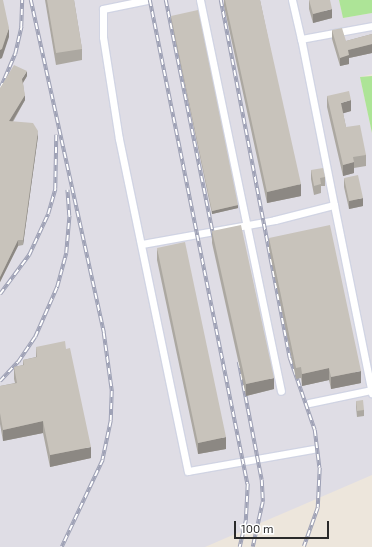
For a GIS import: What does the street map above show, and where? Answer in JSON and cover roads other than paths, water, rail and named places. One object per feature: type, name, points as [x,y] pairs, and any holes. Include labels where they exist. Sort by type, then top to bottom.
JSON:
[{"type":"lane","points":[[147,0],[103,9],[103,37],[119,139],[188,471],[313,449]]},
{"type":"lane","points":[[200,0],[248,224],[281,391]]},
{"type":"lane","points":[[292,0],[372,392],[309,403]]},
{"type":"lane","points":[[301,39],[372,26]]},
{"type":"lane","points":[[142,244],[275,220],[334,205]]},
{"type":"railway","points":[[0,89],[15,54],[21,27],[22,0]]},
{"type":"railway","points":[[31,0],[104,333],[112,391],[111,421],[103,460],[62,547]]},
{"type":"railway","points":[[150,0],[248,484],[246,521],[240,547]]},
{"type":"railway","points":[[166,0],[215,243]]},
{"type":"railway","points":[[221,0],[290,358],[315,430],[320,468],[318,508],[304,547]]},
{"type":"railway","points":[[0,294],[29,255],[48,214],[55,189],[56,135]]},
{"type":"railway","points":[[0,381],[18,362],[35,337],[57,287],[66,253],[69,216],[67,190]]},
{"type":"railway","points":[[239,362],[262,480],[263,502],[253,547]]}]
